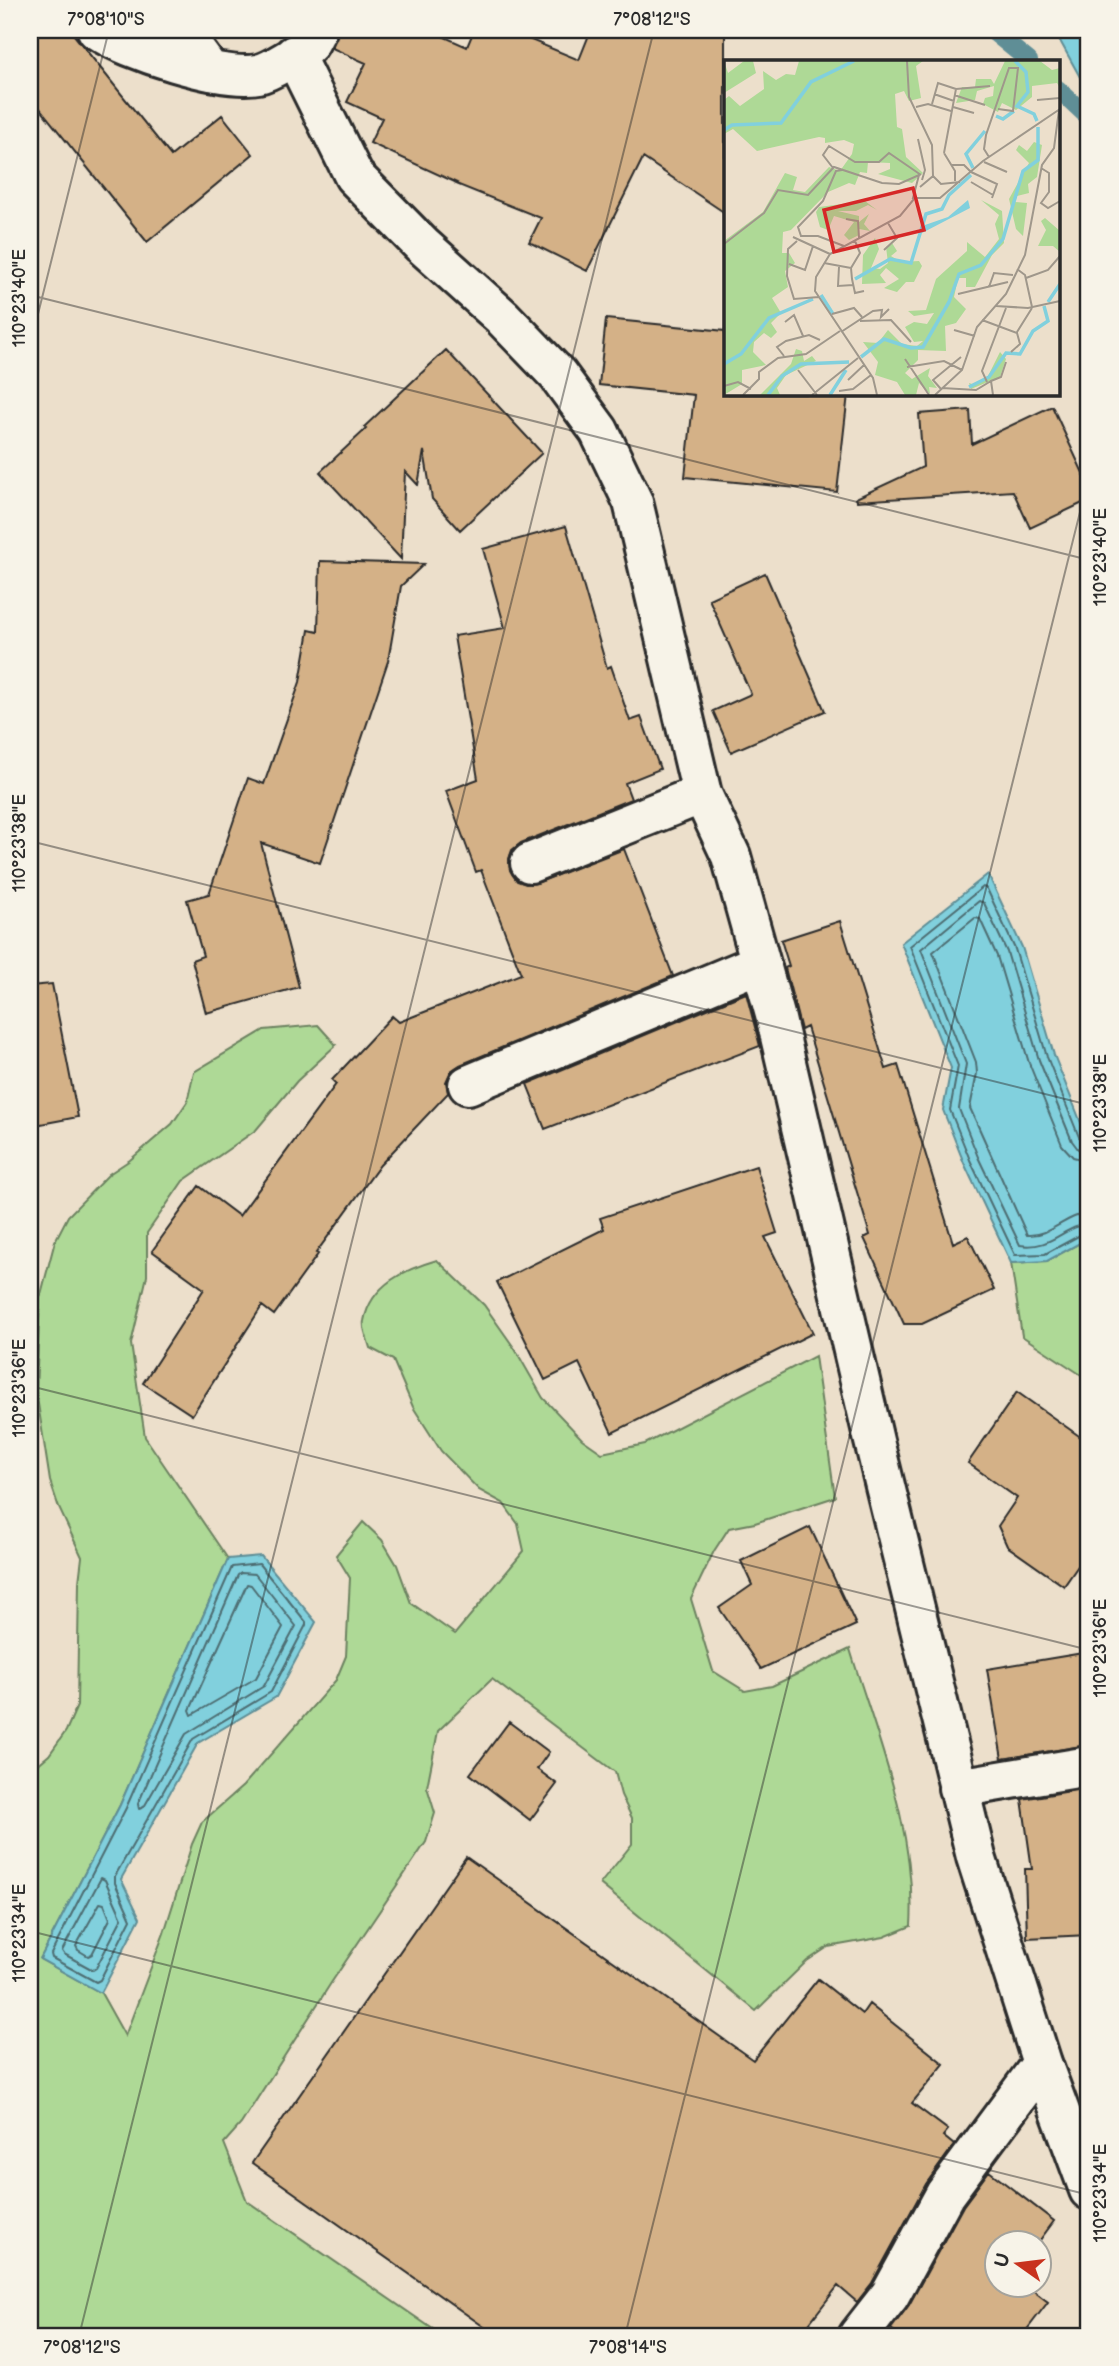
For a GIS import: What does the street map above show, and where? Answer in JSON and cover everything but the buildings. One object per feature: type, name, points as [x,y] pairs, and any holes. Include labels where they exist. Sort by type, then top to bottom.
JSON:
[{"type":"street","points":[[97,30],[139,50],[210,71],[237,75],[260,74],[305,43],[354,176],[422,246],[512,327],[558,375],[599,431],[633,502],[702,794],[731,856],[760,963],[976,1857],[1042,2063],[1089,2190]]},
{"type":"street","points":[[180,30],[210,71]]},
{"type":"street","points":[[530,863],[702,794]]},
{"type":"street","points":[[468,1085],[760,963]]},
{"type":"street","points":[[958,1788],[1089,1766]]},
{"type":"street","points":[[858,2336],[890,2295],[945,2193],[1042,2063]]},
{"type":"green space","points":[[318,1025],[336,1045],[297,1081],[256,1130],[183,1181],[147,1233],[147,1276],[131,1344],[145,1437],[228,1559],[120,1805],[40,1959],[101,1993],[125,2036],[202,1822],[243,1786],[336,1680],[346,1656],[350,1578],[336,1555],[363,1522],[382,1540],[397,1565],[411,1603],[455,1634],[524,1551],[518,1524],[503,1503],[479,1490],[441,1451],[413,1407],[393,1360],[370,1348],[364,1324],[374,1297],[402,1274],[437,1260],[484,1305],[515,1349],[543,1398],[582,1439],[602,1453],[645,1444],[815,1356],[835,1497],[755,1523],[729,1528],[714,1551],[691,1599],[713,1671],[745,1691],[772,1686],[850,1649],[883,1751],[901,1820],[908,1855],[911,1926],[884,1937],[828,1947],[807,1961],[756,2011],[600,1884],[632,1844],[632,1818],[621,1795],[615,1772],[492,1679],[438,1731],[427,1787],[435,1813],[426,1842],[241,2124],[224,2143],[247,2201],[443,2336],[30,2336],[30,1771],[49,1755],[66,1731],[77,1706],[79,1582],[82,1557],[59,1508],[50,1481],[36,1391],[40,1298],[55,1241],[68,1216],[109,1174],[172,1124],[187,1102],[194,1072],[264,1030]]},
{"type":"green space","points":[[1089,1238],[1089,1380],[1022,1336],[1011,1263],[1047,1261]]},
{"type":"water","points":[[1054,30],[1089,30],[1089,85],[1085,86]]},
{"type":"water","points":[[988,874],[1022,947],[1054,1055],[1089,1143],[1089,1238],[1047,1261],[1011,1263],[964,1163],[943,1110],[951,1068],[901,943]]},
{"type":"water","points":[[261,1556],[316,1622],[276,1697],[198,1743],[121,1879],[140,1918],[101,1993],[40,1959],[120,1805],[228,1559]]},
{"type":"waterway","points":[[991,30],[1028,60]]},
{"type":"waterway","points":[[1060,91],[1089,118]]}]
